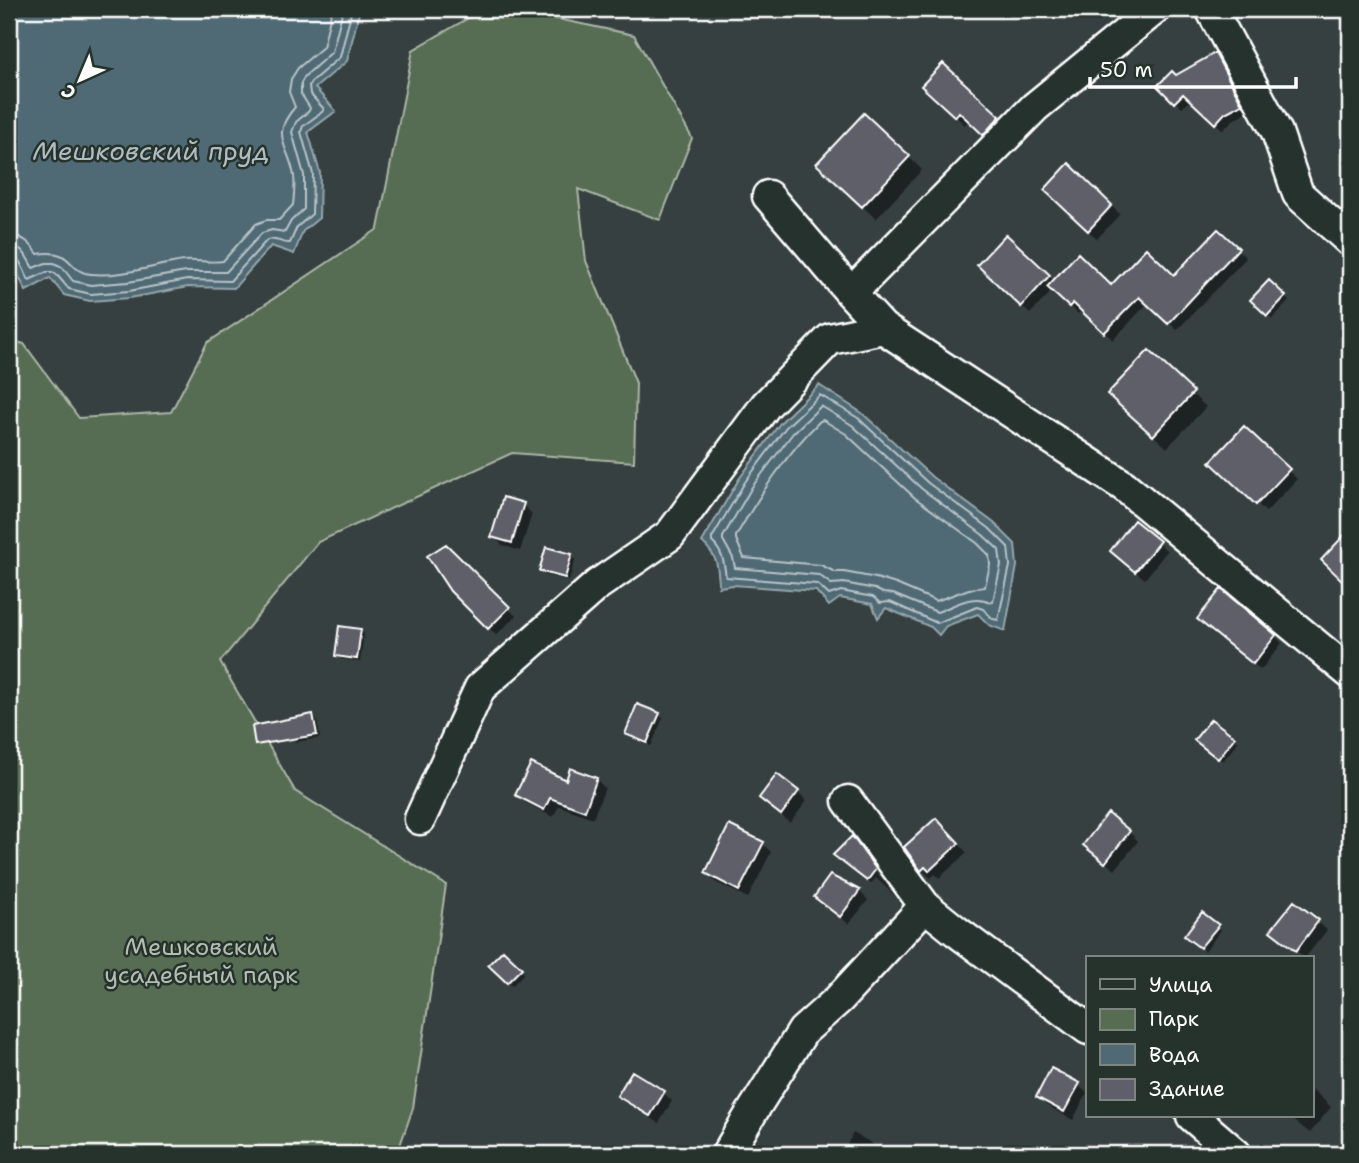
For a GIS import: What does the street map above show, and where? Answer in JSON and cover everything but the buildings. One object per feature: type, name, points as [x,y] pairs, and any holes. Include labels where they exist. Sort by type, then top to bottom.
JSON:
[{"type":"street","points":[[851,293],[1035,107],[1155,9]]},
{"type":"street","points":[[1211,9],[1277,132],[1298,194],[1350,241]]},
{"type":"street","points":[[768,196],[883,328],[1124,486],[1350,673]]},
{"type":"street","points":[[420,819],[480,688],[597,585],[670,535],[766,405],[830,339],[883,328]]},
{"type":"street","points":[[848,801],[925,906],[1086,1028]]},
{"type":"street","points":[[727,1154],[803,1031],[839,999],[925,906]]},
{"type":"street","points":[[1194,1118],[1236,1154]]},
{"type":"green space","name":"Мешковский усадебный парк","points":[[484,9],[510,9],[634,35],[692,138],[660,220],[578,189],[586,261],[636,383],[634,462],[512,453],[318,542],[220,662],[295,791],[446,885],[413,1108],[397,1154],[9,1154],[9,340],[24,344],[79,418],[171,412],[207,343],[378,229],[413,50]]},
{"type":"water","name":"Мешковский пруд","points":[[9,9],[360,9],[347,61],[315,88],[336,111],[308,132],[320,173],[319,218],[303,231],[294,254],[271,246],[234,288],[188,287],[130,298],[90,301],[64,295],[50,278],[26,291],[12,262],[9,262]]},
{"type":"water","points":[[819,385],[862,413],[932,477],[994,523],[1015,544],[1017,566],[1005,631],[989,625],[978,614],[946,626],[939,635],[931,627],[886,608],[878,618],[872,604],[840,598],[829,606],[816,591],[733,585],[719,587],[716,562],[702,542],[739,479],[781,422]]}]
